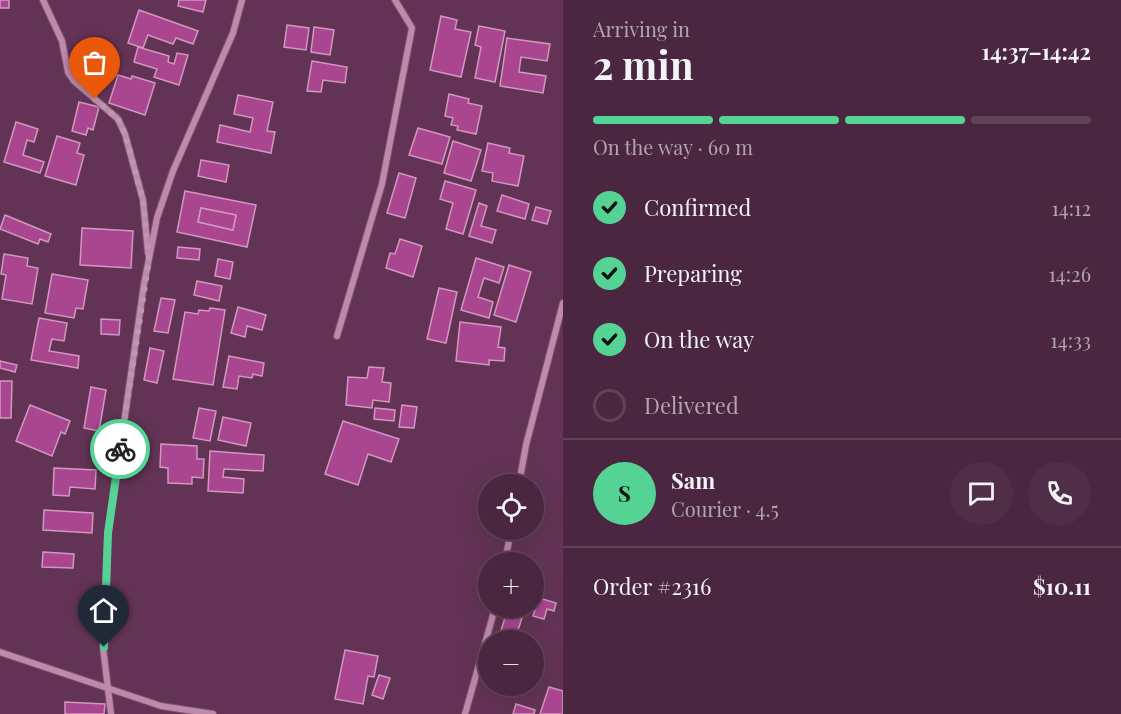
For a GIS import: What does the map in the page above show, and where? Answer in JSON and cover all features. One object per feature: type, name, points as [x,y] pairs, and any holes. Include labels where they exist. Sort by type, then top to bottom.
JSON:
[{"type":"street","points":[[43,0],[62,40],[68,72],[74,81],[118,119],[125,134],[143,200],[149,260]]},
{"type":"street","points":[[111,714],[104,647],[108,533],[149,260],[157,218],[173,171],[233,33],[243,0]]},
{"type":"street","points":[[337,336],[382,184],[412,28],[395,0]]},
{"type":"street","points":[[521,474],[563,303]]},
{"type":"street","points":[[554,337],[563,340]]},
{"type":"street","points":[[465,714],[492,618]]},
{"type":"street","points":[[0,652],[161,706],[213,714]]},
{"type":"building","points":[[0,0],[9,0],[9,8],[0,8]]},
{"type":"building","points":[[179,0],[206,0],[203,12],[178,6]]},
{"type":"building","points":[[139,10],[198,31],[193,44],[176,38],[173,44],[148,35],[143,48],[128,43]]},
{"type":"building","points":[[441,16],[457,20],[455,29],[471,32],[461,77],[430,70]]},
{"type":"building","points":[[287,25],[309,28],[306,50],[284,47]]},
{"type":"building","points":[[479,26],[505,31],[495,82],[475,78],[481,47],[475,45]]},
{"type":"building","points":[[314,27],[334,30],[330,55],[311,52]]},
{"type":"building","points":[[507,38],[550,44],[547,61],[521,57],[519,72],[546,76],[543,93],[500,86]]},
{"type":"building","points":[[138,47],[169,56],[168,62],[174,64],[177,53],[188,55],[179,85],[154,77],[157,69],[134,62]]},
{"type":"building","points":[[312,61],[347,67],[345,83],[323,80],[321,92],[307,91]]},
{"type":"building","points":[[118,75],[131,79],[132,76],[155,83],[145,115],[109,103]]},
{"type":"building","points":[[449,94],[469,99],[468,103],[482,106],[476,134],[457,130],[458,126],[451,125],[453,118],[445,116]]},
{"type":"building","points":[[238,95],[273,102],[267,131],[275,132],[271,153],[217,142],[220,125],[250,132],[253,118],[234,114]]},
{"type":"building","points":[[79,102],[99,107],[93,130],[88,128],[86,135],[72,131]]},
{"type":"building","points":[[16,122],[38,129],[34,142],[27,140],[23,155],[44,162],[40,173],[4,162]]},
{"type":"building","points":[[418,128],[450,137],[442,164],[409,155]]},
{"type":"building","points":[[57,136],[80,143],[77,153],[84,155],[76,185],[45,176]]},
{"type":"building","points":[[453,141],[481,150],[471,181],[444,173]]},
{"type":"building","points":[[488,143],[510,148],[509,153],[524,156],[518,186],[492,181],[493,173],[482,171]]},
{"type":"building","points":[[201,160],[229,165],[226,182],[198,176]]},
{"type":"building","points":[[399,173],[416,178],[405,218],[387,213]]},
{"type":"building","points":[[445,181],[476,190],[463,234],[446,229],[453,203],[440,199]]},
{"type":"building","points":[[185,191],[256,205],[247,247],[177,232]],"holes":[[[201,208],[236,215],[233,230],[198,222]]]},
{"type":"building","points":[[502,195],[529,204],[525,219],[497,211]]},
{"type":"building","points":[[479,203],[487,206],[481,226],[496,230],[492,243],[469,236]]},
{"type":"building","points":[[536,207],[551,211],[547,224],[532,220]]},
{"type":"building","points":[[201,208],[236,215],[233,230],[198,222]]},
{"type":"building","points":[[5,215],[51,234],[48,242],[40,239],[38,244],[0,229]]},
{"type":"building","points":[[82,228],[133,231],[131,268],[80,265]]},
{"type":"building","points":[[400,239],[422,246],[413,277],[386,268],[390,253],[395,254]]},
{"type":"building","points":[[178,247],[200,249],[199,260],[177,258]]},
{"type":"building","points":[[4,254],[28,258],[27,266],[38,268],[32,304],[2,299],[6,275],[1,274]]},
{"type":"building","points":[[476,258],[504,267],[499,283],[484,278],[478,297],[493,302],[489,318],[461,310]]},
{"type":"building","points":[[218,259],[233,262],[230,279],[215,276]]},
{"type":"building","points":[[509,265],[531,272],[516,322],[494,315]]},
{"type":"building","points":[[52,274],[88,280],[83,309],[76,308],[74,318],[45,313]]},
{"type":"building","points":[[197,281],[222,286],[219,301],[194,295]]},
{"type":"building","points":[[439,288],[457,292],[446,343],[427,339]]},
{"type":"building","points":[[161,298],[175,300],[168,333],[154,331]]},
{"type":"building","points":[[238,307],[266,315],[262,330],[247,326],[245,337],[231,333]]},
{"type":"building","points":[[210,308],[225,310],[213,385],[173,379],[185,312],[198,314],[199,310],[209,311]]},
{"type":"building","points":[[39,318],[67,323],[64,341],[52,339],[49,351],[79,356],[78,368],[31,360]]},
{"type":"building","points":[[101,319],[120,320],[119,335],[101,334]]},
{"type":"building","points":[[460,322],[501,327],[498,347],[505,348],[504,361],[489,360],[489,365],[456,361]]},
{"type":"building","points":[[150,348],[164,351],[157,383],[144,380]]},
{"type":"building","points":[[229,356],[264,363],[262,376],[253,374],[252,378],[239,376],[237,389],[223,387]]},
{"type":"building","points":[[0,361],[17,365],[15,372],[0,368]]},
{"type":"building","points":[[369,367],[384,368],[382,382],[391,383],[389,402],[373,400],[372,408],[346,405],[348,377],[367,378]]},
{"type":"building","points":[[0,381],[12,381],[11,418],[0,418]]},
{"type":"building","points":[[91,387],[106,390],[99,431],[84,428]]},
{"type":"building","points":[[30,405],[70,421],[65,434],[61,432],[52,456],[16,441]]},
{"type":"building","points":[[402,405],[417,407],[414,428],[399,427]]},
{"type":"building","points":[[199,408],[216,411],[210,441],[193,438]]},
{"type":"building","points":[[375,408],[395,410],[394,421],[374,419]]},
{"type":"building","points":[[223,417],[251,423],[246,446],[218,440]]},
{"type":"building","points":[[343,421],[399,439],[391,462],[368,454],[358,485],[325,474]]},
{"type":"building","points":[[161,444],[197,446],[197,459],[204,459],[203,478],[192,477],[192,484],[168,483],[168,468],[160,467]]},
{"type":"building","points":[[210,451],[264,455],[263,471],[224,469],[223,477],[244,479],[243,493],[208,491]]},
{"type":"building","points":[[54,468],[96,470],[95,489],[70,487],[69,496],[53,495]]},
{"type":"building","points":[[44,510],[93,513],[92,533],[43,530]]},
{"type":"building","points":[[43,552],[74,554],[73,568],[42,567]]},
{"type":"building","points":[[544,599],[556,603],[554,611],[547,609],[544,619],[540,618],[544,618]]},
{"type":"building","points":[[505,618],[522,618],[518,630],[501,630]]},
{"type":"building","points":[[345,650],[378,656],[374,677],[368,676],[363,704],[335,699]]},
{"type":"building","points":[[379,675],[390,678],[383,699],[372,695]]},
{"type":"building","points":[[549,687],[563,691],[563,714],[540,714]]},
{"type":"building","points":[[65,702],[105,704],[104,714],[65,714]]},
{"type":"building","points":[[516,704],[535,710],[534,714],[513,714]]},
{"type":"way so far","points":[[95,99],[118,119],[125,134],[143,200],[149,260],[120,449]]},
{"type":"route","points":[[104,647],[108,533],[120,449]]}]
